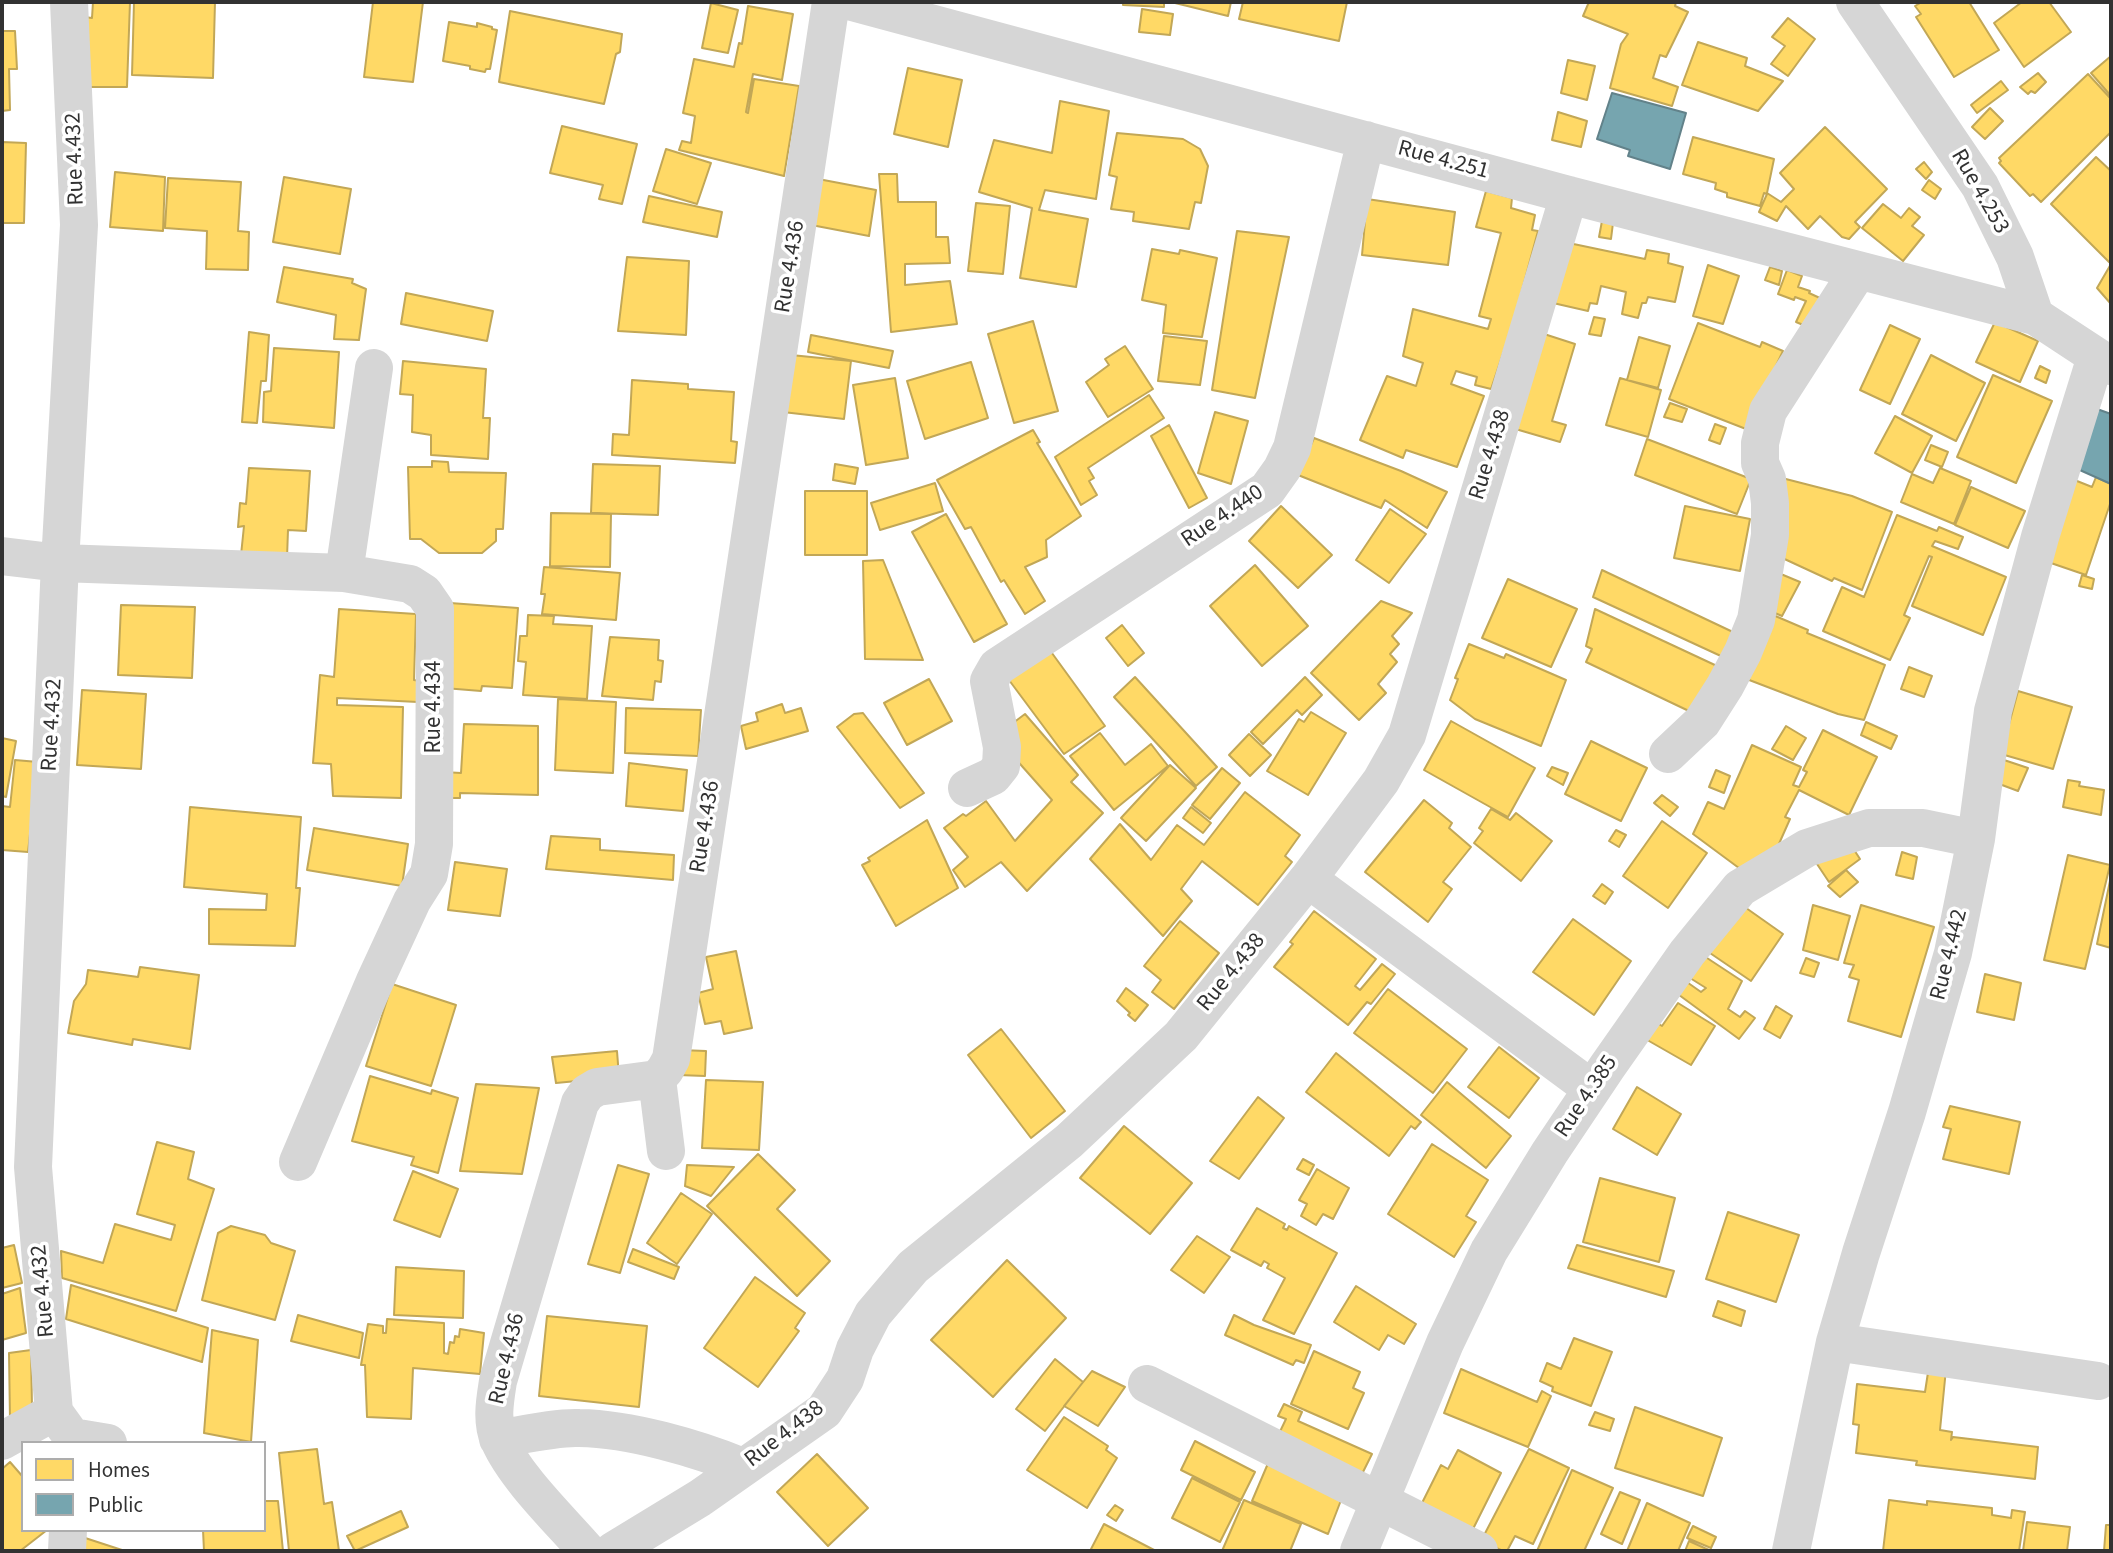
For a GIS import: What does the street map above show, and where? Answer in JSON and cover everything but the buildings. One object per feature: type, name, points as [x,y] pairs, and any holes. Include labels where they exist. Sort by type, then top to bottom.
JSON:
[{"type":"street","name":"Rue 4.432","points":[[69,2],[79,225],[60,563],[33,1167],[77,1433]]},
{"type":"street","name":"Rue 4.436","points":[[587,1551],[516,1470],[498,1439],[493,1408],[498,1381],[580,1103],[587,1093],[597,1087],[657,1079],[666,1070],[671,1059],[831,2]]},
{"type":"street","name":"Rue 4.251","points":[[852,2],[955,16],[1366,141],[2035,316]]},
{"type":"street","name":"Rue 4.253","points":[[1855,2],[1980,186],[2015,257],[2035,316]]},
{"type":"street","name":"Rue 4.440","points":[[967,788],[993,776],[1001,766],[1002,747],[989,681],[998,667],[1267,490],[1282,469],[1292,448],[1366,141]]},
{"type":"street","name":"Rue 4.438","points":[[613,1551],[700,1498],[824,1410],[845,1379],[855,1349],[873,1314],[912,1267],[1069,1141],[1181,1036],[1308,880],[1381,781],[1407,735],[1569,195]]},
{"type":"street","points":[[1668,754],[1702,722],[1726,686],[1756,620],[1770,535],[1770,503],[1767,479],[1760,463],[1759,443],[1768,411],[1858,271]]},
{"type":"street","points":[[2035,316],[2104,361]]},
{"type":"street","name":"Rue 4.442","points":[[1791,1551],[1835,1342],[1907,1112],[1953,953],[1976,839],[1993,712],[2040,537],[2104,361]]},
{"type":"street","points":[[344,573],[374,368]]},
{"type":"street","name":"Rue 4.434","points":[[2,556],[60,563],[344,573],[410,584],[424,593],[435,610],[434,844],[429,874],[412,901],[375,981],[298,1162]]},
{"type":"street","name":"Rue 4.385","points":[[1359,1551],[1445,1343],[1489,1251],[1592,1089],[1687,953],[1740,888],[1807,848],[1869,828],[1923,828],[1976,839]]},
{"type":"street","points":[[1308,880],[1592,1089]]},
{"type":"street","points":[[657,1079],[666,1151]]},
{"type":"street","points":[[1835,1342],[2098,1381]]},
{"type":"street","points":[[1147,1384],[1479,1551]]},
{"type":"street","points":[[498,1439],[578,1427],[631,1434],[713,1455],[743,1467]]},
{"type":"street","points":[[2,1441],[77,1433]]},
{"type":"street","points":[[67,1551],[68,1532]]}]
